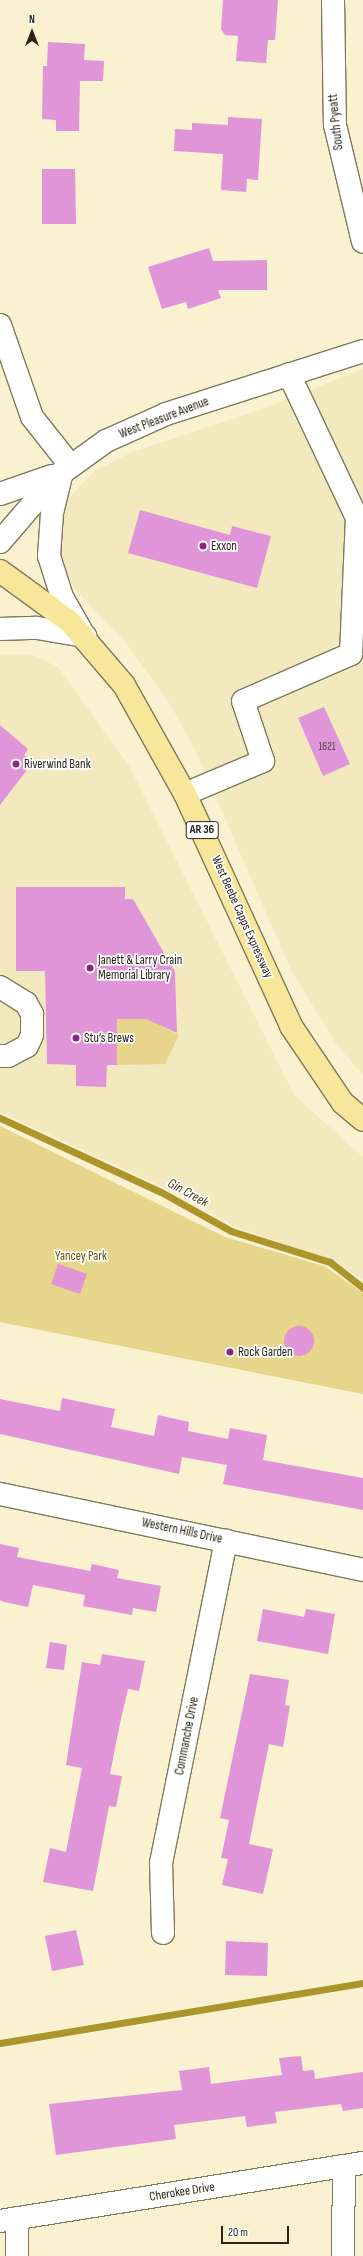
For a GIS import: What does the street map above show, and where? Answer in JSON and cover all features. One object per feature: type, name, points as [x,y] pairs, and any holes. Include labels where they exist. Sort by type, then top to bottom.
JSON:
[{"type":"main road","name":"West Beebe Capps Expressway","points":[[0,571],[50,605],[85,636],[124,685],[185,794],[291,1026],[344,1103],[363,1120]]},
{"type":"street","name":"South Pyeatt","points":[[333,0],[335,125],[363,242]]},
{"type":"street","points":[[0,326],[32,416],[66,468]]},
{"type":"street","name":"West Pleasure Avenue","points":[[0,542],[37,495],[66,468],[106,441],[152,420],[363,351]]},
{"type":"street","points":[[185,794],[263,761],[243,701],[351,654],[356,518],[289,374]]},
{"type":"street","points":[[0,494],[66,468]]},
{"type":"street","points":[[66,468],[52,513],[49,556],[62,597],[85,636]]},
{"type":"street","points":[[0,630],[37,628],[85,636]]},
{"type":"street","points":[[0,987],[26,1004],[32,1014],[32,1035],[27,1046],[8,1056],[0,1056]]},
{"type":"street","name":"Western Hills Drive","points":[[0,1494],[226,1540],[363,1570]]},
{"type":"street","name":"Commanche Drive","points":[[163,1933],[161,1863],[226,1540]]},
{"type":"street","points":[[343,2256],[353,2164]]},
{"type":"street","name":"Cherokee Drive","points":[[8,2219],[353,2164]]},
{"type":"street","points":[[8,2219],[17,2256]]},
{"type":"shaded area","points":[[363,369],[363,1075],[337,1045],[292,972],[196,752],[170,704],[127,644],[75,589],[62,570],[58,546],[59,521],[66,501],[95,471],[130,453],[257,411]]},
{"type":"shaded area","points":[[0,654],[30,654],[58,667],[129,766],[294,1095],[363,1157],[363,1279],[330,1260],[231,1225],[200,1204],[0,1112]]},
{"type":"green space","points":[[117,1019],[146,1019],[179,1035],[165,1064],[117,1065]]},
{"type":"green space","name":"Yancey Park","points":[[0,1126],[225,1237],[324,1266],[363,1293],[363,1394],[0,1322]]},
{"type":"building","points":[[223,0],[278,0],[275,40],[268,40],[266,63],[236,61],[238,36],[225,35],[221,29]]},
{"type":"building","points":[[48,42],[85,44],[84,60],[104,61],[103,81],[80,81],[79,131],[56,131],[56,120],[42,119],[43,66],[47,66]]},
{"type":"building","points":[[228,117],[262,119],[258,180],[247,179],[246,192],[221,190],[223,154],[174,151],[175,129],[192,130],[192,123],[228,125]]},
{"type":"building","points":[[42,169],[75,169],[76,224],[42,224]]},
{"type":"building","points":[[209,248],[213,261],[267,260],[267,290],[218,290],[221,298],[188,309],[186,302],[162,309],[148,267]]},
{"type":"building","points":[[140,510],[230,535],[232,526],[271,536],[257,588],[128,553]]},
{"type":"building","points":[[324,707],[350,764],[323,776],[298,718]]},
{"type":"building","name":"Riverwind Bank","points":[[0,725],[28,749],[24,755],[33,762],[0,805]]},
{"type":"building","points":[[16,887],[125,887],[125,899],[133,899],[175,972],[177,1033],[146,1019],[117,1019],[117,1065],[107,1065],[106,1087],[76,1086],[76,1065],[47,1064],[45,971],[16,971]]},
{"type":"building","points":[[58,1264],[87,1274],[80,1294],[51,1284]]},
{"type":"building","points":[[299,1326],[309,1331],[314,1341],[309,1351],[299,1356],[289,1351],[284,1341],[289,1331]]},
{"type":"building","points":[[62,1398],[115,1409],[111,1427],[154,1436],[158,1415],[189,1422],[188,1431],[228,1439],[230,1428],[267,1435],[263,1460],[363,1478],[363,1510],[223,1484],[227,1465],[182,1457],[179,1474],[0,1434],[0,1399],[60,1411]]},
{"type":"building","points":[[0,1544],[19,1548],[17,1557],[90,1571],[92,1564],[119,1570],[117,1578],[161,1586],[156,1612],[133,1608],[132,1615],[83,1606],[85,1595],[33,1585],[28,1607],[4,1602],[0,1600]]},
{"type":"building","points":[[263,1609],[304,1617],[306,1609],[335,1614],[328,1654],[257,1641]]},
{"type":"building","points":[[50,1642],[67,1645],[64,1670],[46,1668]]},
{"type":"building","points":[[102,1654],[145,1661],[139,1691],[128,1689],[119,1728],[110,1774],[122,1776],[116,1807],[109,1806],[93,1891],[43,1882],[50,1848],[66,1852],[82,1768],[66,1765],[82,1662],[100,1665]]},
{"type":"building","points":[[250,1674],[289,1680],[285,1705],[290,1706],[283,1747],[269,1744],[249,1844],[273,1849],[263,1894],[222,1885],[228,1859],[221,1858],[229,1820],[220,1818]]},
{"type":"building","points":[[76,1930],[84,1965],[52,1971],[45,1936]]},
{"type":"building","points":[[226,1941],[268,1943],[267,1976],[225,1975]]},
{"type":"building","points":[[301,2056],[303,2071],[314,2070],[315,2079],[363,2072],[363,2108],[343,2111],[341,2104],[275,2112],[277,2123],[247,2127],[245,2116],[174,2125],[176,2139],[56,2155],[49,2104],[182,2090],[179,2071],[209,2067],[211,2084],[282,2075],[279,2058]]},
{"type":"waterway","name":"Gin Creek","points":[[0,1118],[161,1192],[231,1231],[330,1262],[363,1288]]},
{"type":"waterway","points":[[0,2043],[363,1983]]},
{"type":"place","name":"Exxon","points":[[203,546]]},
{"type":"place","name":"Riverwind Bank","points":[[16,764]]},
{"type":"place","name":"Janett & Larry Crain Memorial Library","points":[[90,968]]},
{"type":"place","name":"Stu’s Brews","points":[[76,1038]]},
{"type":"place","name":"Rock Garden","points":[[230,1352]]}]
